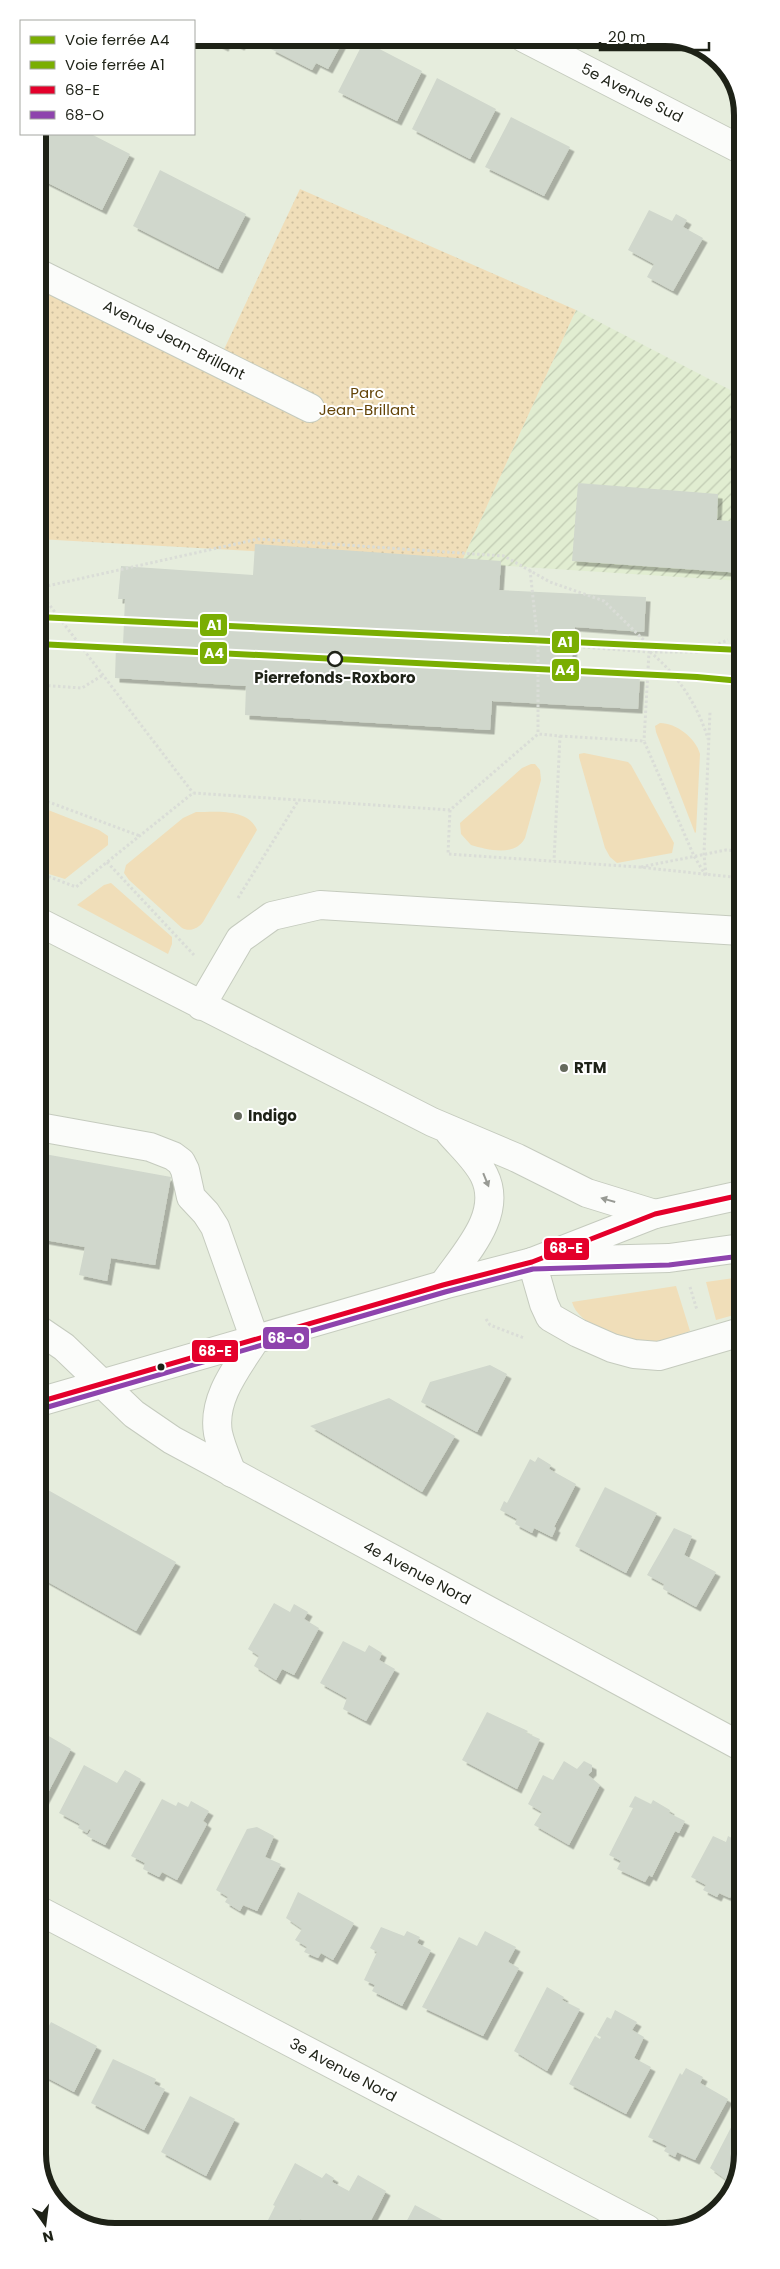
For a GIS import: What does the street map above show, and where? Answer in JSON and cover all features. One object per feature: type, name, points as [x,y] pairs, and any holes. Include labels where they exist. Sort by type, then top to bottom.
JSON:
[{"type":"street","name":"5e Avenue Sud","points":[[540,46],[734,146]]},
{"type":"street","name":"Avenue Jean-Brillant","points":[[46,276],[310,408]]},
{"type":"street","points":[[201,1006],[240,939],[272,916],[320,905],[734,931]]},
{"type":"street","points":[[46,926],[201,1006],[446,1128],[517,1158],[587,1193],[655,1214]]},
{"type":"street","points":[[46,1128],[150,1147],[173,1156],[181,1162],[188,1178],[191,1197],[206,1213],[215,1227],[255,1340]]},
{"type":"street","points":[[443,1285],[487,1218],[491,1198],[485,1176],[479,1166],[446,1128]]},
{"type":"street","points":[[46,1400],[443,1285],[532,1262],[655,1214],[734,1197]]},
{"type":"street","points":[[532,1262],[669,1258],[734,1249]]},
{"type":"street","points":[[532,1262],[544,1304],[550,1316],[578,1333],[612,1348],[634,1354],[658,1356],[734,1334]]},
{"type":"street","name":"4e Avenue Nord","points":[[46,1335],[64,1347],[144,1423],[232,1473],[734,1743]]},
{"type":"street","points":[[232,1473],[218,1430],[221,1401],[227,1383],[255,1340]]},
{"type":"street","name":"3e Avenue Nord","points":[[46,1915],[636,2223]]},
{"type":"path","points":[[46,587],[258,539],[504,556],[550,582],[604,601],[656,652]]},
{"type":"path","points":[[530,570],[538,644],[538,734]]},
{"type":"path","points":[[46,600],[193,793]]},
{"type":"path","points":[[503,641],[649,652],[697,652],[728,640]]},
{"type":"path","points":[[649,652],[644,741],[694,856],[706,876]]},
{"type":"path","points":[[649,652],[667,666],[678,679],[705,728],[709,742]]},
{"type":"path","points":[[46,686],[82,688],[103,675]]},
{"type":"path","points":[[706,876],[704,854],[710,712]]},
{"type":"path","points":[[46,877],[76,887],[193,793],[450,810],[538,734],[644,741]]},
{"type":"path","points":[[554,861],[560,736]]},
{"type":"path","points":[[236,902],[298,800]]},
{"type":"path","points":[[46,801],[141,836]]},
{"type":"path","points":[[450,810],[448,854],[638,867],[734,878]]},
{"type":"path","points":[[638,867],[726,850],[734,851]]},
{"type":"path","points":[[108,862],[200,960]]},
{"type":"path","points":[[687,1280],[699,1316]]},
{"type":"shaded area","points":[[576,310],[734,392],[734,581],[461,563]]},
{"type":"green space","name":"Parc Jean-Brillant","points":[[300,189],[576,310],[461,563],[46,539],[46,277],[218,362]]},
{"type":"green space","points":[[660,723],[684,732],[694,742],[700,754],[695,833],[656,732],[655,726]]},
{"type":"green space","points":[[584,753],[628,762],[631,765],[674,843],[672,853],[617,863],[610,857],[605,848],[579,757],[579,754]]},
{"type":"green space","points":[[535,764],[540,770],[541,780],[525,838],[521,844],[515,848],[501,851],[471,845],[461,834],[460,823],[522,768]]},
{"type":"green space","points":[[46,809],[99,830],[108,836],[108,845],[65,879],[46,873]]},
{"type":"green space","points":[[196,812],[222,812],[239,815],[253,823],[257,830],[203,922],[196,928],[188,930],[182,928],[129,880],[124,873],[126,865],[183,818]]},
{"type":"green space","points":[[111,883],[172,937],[172,944],[168,954],[77,905],[104,885]]},
{"type":"green space","points":[[734,1278],[734,1315],[716,1320],[706,1282]]},
{"type":"green space","points":[[676,1286],[690,1331],[670,1338],[648,1342],[628,1340],[604,1331],[583,1319],[576,1311],[572,1302]]},
{"type":"building","points":[[273,46],[340,46],[328,69],[316,63],[312,70],[271,49]]},
{"type":"building","points":[[361,46],[374,46],[422,71],[397,121],[338,92]]},
{"type":"building","points":[[437,78],[496,109],[470,159],[412,129]]},
{"type":"building","points":[[511,117],[570,147],[544,196],[485,167]]},
{"type":"building","points":[[46,135],[93,135],[130,154],[102,210],[46,182]]},
{"type":"building","points":[[160,170],[246,214],[218,269],[133,226]]},
{"type":"building","points":[[649,210],[672,221],[676,214],[687,220],[683,227],[703,238],[673,291],[647,277],[654,264],[628,250]]},
{"type":"building","points":[[578,483],[718,494],[717,520],[734,521],[734,573],[572,561]]},
{"type":"building","name":"Pierrefonds-Roxboro","points":[[255,544],[501,561],[499,590],[646,597],[644,632],[575,627],[571,667],[571,673],[640,677],[638,709],[492,701],[490,730],[245,715],[246,686],[115,678],[116,645],[123,645],[125,599],[118,599],[121,566],[253,575]]},
{"type":"building","points":[[46,1154],[171,1177],[155,1265],[111,1258],[107,1281],[79,1275],[85,1247],[46,1240]]},
{"type":"building","points":[[490,1365],[507,1374],[477,1432],[421,1402],[430,1382]]},
{"type":"building","points":[[389,1398],[455,1436],[422,1492],[310,1426]]},
{"type":"building","points":[[538,1457],[551,1465],[549,1469],[576,1484],[554,1527],[556,1528],[552,1537],[534,1528],[532,1533],[515,1524],[517,1519],[500,1510],[504,1501],[507,1503],[530,1459],[535,1462]]},
{"type":"building","points":[[605,1487],[657,1513],[626,1573],[575,1546]]},
{"type":"building","points":[[48,1490],[176,1562],[136,1631],[46,1581],[46,1493]]},
{"type":"building","points":[[674,1528],[692,1536],[684,1555],[716,1572],[696,1607],[663,1589],[664,1584],[647,1575]]},
{"type":"building","points":[[274,1603],[290,1612],[294,1604],[308,1612],[304,1619],[319,1628],[294,1675],[282,1669],[276,1680],[254,1666],[259,1656],[248,1649]]},
{"type":"building","points":[[343,1641],[365,1652],[369,1645],[382,1653],[379,1660],[395,1669],[366,1721],[343,1709],[347,1698],[320,1683]]},
{"type":"building","points":[[487,1712],[528,1731],[526,1733],[540,1739],[517,1789],[462,1760]]},
{"type":"building","points":[[47,1735],[71,1749],[46,1797]]},
{"type":"building","points":[[564,1761],[577,1769],[584,1761],[592,1765],[592,1771],[588,1775],[600,1785],[569,1845],[534,1825],[542,1812],[528,1804],[543,1775],[553,1780]]},
{"type":"building","points":[[84,1765],[117,1783],[125,1770],[141,1779],[105,1845],[87,1836],[91,1830],[89,1829],[87,1833],[78,1828],[80,1824],[59,1813]]},
{"type":"building","points":[[635,1796],[651,1804],[653,1800],[670,1810],[669,1813],[685,1821],[679,1833],[675,1831],[652,1877],[649,1875],[645,1882],[617,1869],[621,1861],[609,1855],[633,1808],[629,1807]]},
{"type":"building","points":[[162,1799],[176,1806],[178,1802],[188,1807],[191,1801],[209,1811],[203,1821],[207,1824],[177,1880],[162,1872],[159,1877],[143,1869],[145,1863],[131,1856]]},
{"type":"building","points":[[257,1827],[274,1836],[265,1857],[281,1864],[257,1911],[243,1905],[240,1911],[225,1902],[228,1897],[216,1890],[247,1829]]},
{"type":"building","points":[[713,1836],[726,1842],[728,1836],[734,1839],[734,1891],[730,1898],[719,1893],[717,1897],[703,1890],[706,1885],[691,1877]]},
{"type":"building","points":[[298,1892],[354,1923],[333,1960],[321,1953],[318,1958],[304,1952],[307,1947],[295,1940],[302,1929],[286,1918]]},
{"type":"building","points":[[381,1927],[404,1936],[407,1931],[420,1937],[417,1943],[431,1950],[402,2006],[372,1991],[375,1985],[364,1980],[377,1952],[370,1948]]},
{"type":"building","points":[[485,1931],[516,1947],[508,1962],[519,1968],[483,2036],[422,2007],[459,1937],[477,1946]]},
{"type":"building","points":[[547,1987],[564,1997],[562,2000],[580,2009],[547,2071],[514,2051]]},
{"type":"building","points":[[615,2010],[637,2022],[632,2030],[644,2037],[634,2058],[651,2067],[626,2114],[569,2084],[595,2036],[600,2039],[601,2037],[597,2035],[607,2017],[611,2019]]},
{"type":"building","points":[[51,2022],[97,2046],[74,2092],[46,2077],[46,2032]]},
{"type":"building","points":[[113,2059],[156,2079],[154,2084],[165,2089],[144,2130],[91,2103]]},
{"type":"building","points":[[686,2068],[703,2077],[700,2083],[728,2099],[695,2160],[677,2152],[675,2157],[664,2151],[667,2146],[648,2137],[680,2073],[682,2075]]},
{"type":"building","points":[[190,2096],[235,2119],[206,2176],[161,2152]]},
{"type":"building","points":[[734,2122],[734,2154],[728,2181],[710,2168]]},
{"type":"building","points":[[295,2163],[322,2178],[326,2173],[334,2178],[332,2182],[349,2191],[358,2175],[386,2191],[370,2223],[308,2223],[300,2219],[298,2223],[273,2223],[268,2220],[275,2206],[273,2205]]},
{"type":"building","points":[[415,2205],[448,2223],[406,2223]]},
{"type":"rail line","name":"A1","points":[[46,617],[734,650]]},
{"type":"rail line","name":"A4","points":[[46,644],[734,680]]},
{"type":"transit line","name":"68-E","points":[[46,1400],[443,1285],[532,1262],[655,1214],[734,1197]]},
{"type":"transit line","name":"68-O","points":[[46,1408],[445,1292],[533,1269],[669,1265],[734,1257]]},
{"type":"place","name":"Pierrefonds-Roxboro","points":[[335,659]]},
{"type":"place","name":"RTM","points":[[564,1068]]},
{"type":"place","name":"Indigo","points":[[238,1116]]}]
